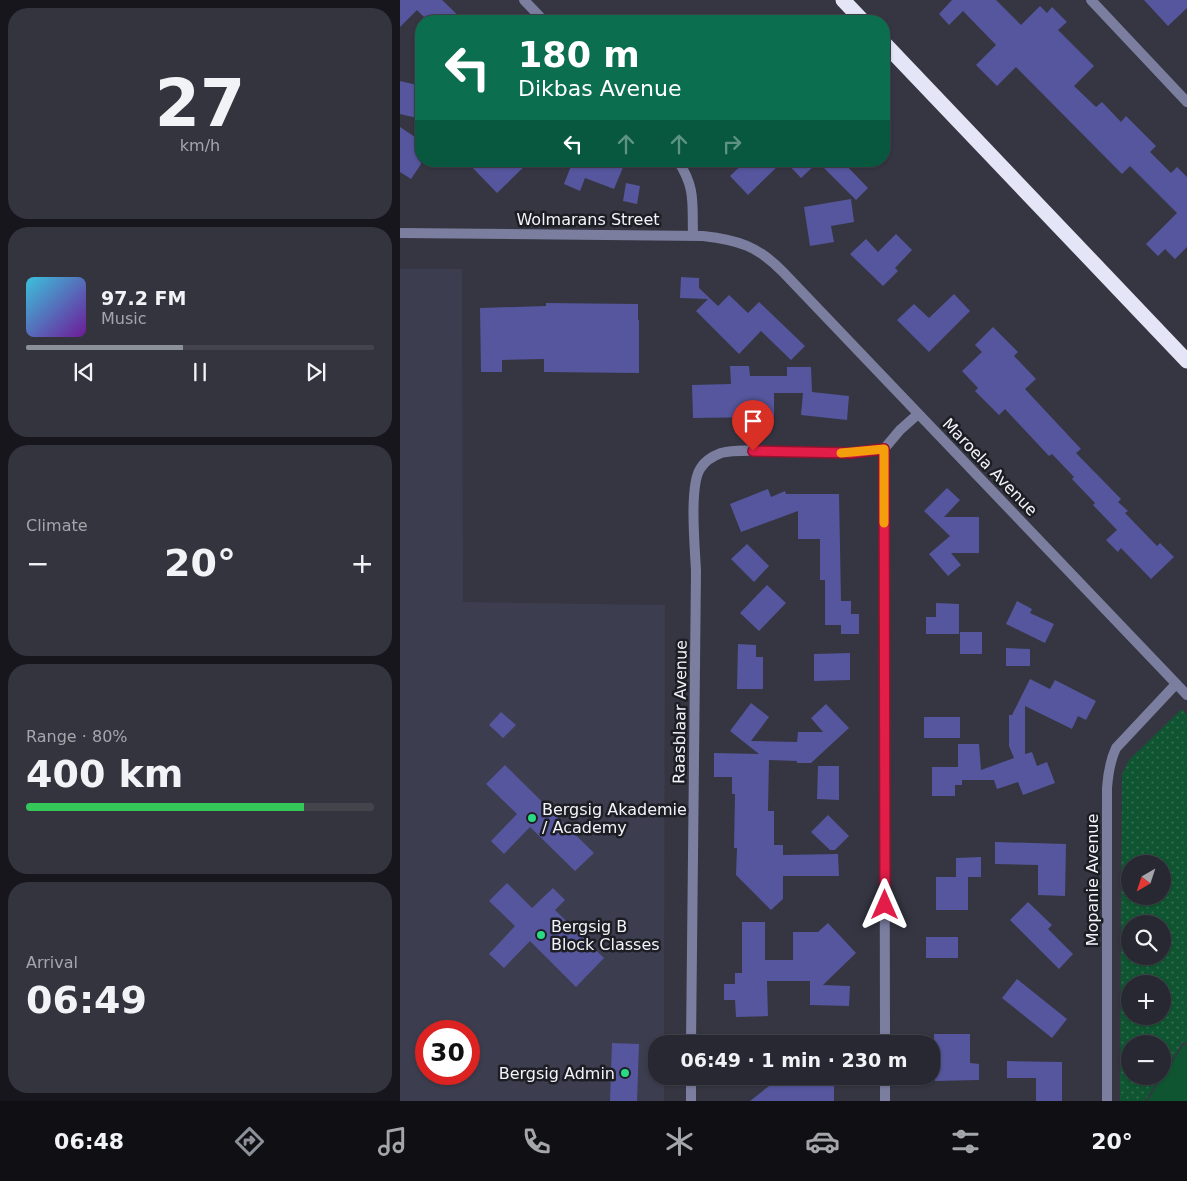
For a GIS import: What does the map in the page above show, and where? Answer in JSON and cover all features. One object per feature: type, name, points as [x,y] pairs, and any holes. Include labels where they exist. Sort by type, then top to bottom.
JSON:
[{"type":"highway","points":[[843,0],[857,15]]},
{"type":"highway","points":[[890,49],[1187,361]]},
{"type":"street","points":[[524,0],[538,15]]},
{"type":"street","points":[[1091,0],[1187,102]]},
{"type":"street","points":[[682,167],[687,176],[692,192],[693,235]]},
{"type":"street","name":"Wolmarans Street","points":[[400,233],[693,235],[726,239],[747,245],[771,260]]},
{"type":"street","name":"Maroela Avenue","points":[[771,260],[1187,695]]},
{"type":"street","points":[[885,1035],[884,449],[900,430],[918,414]]},
{"type":"street","name":"Raasblaar Avenue","points":[[691,1035],[696,571],[695,482],[700,469],[709,458],[721,453],[753,451],[851,453],[884,449]]},
{"type":"street","name":"Mopanie Avenue","points":[[1107,1101],[1107,798],[1109,771],[1111,759],[1123,739],[1176,684]]},
{"type":"street","points":[[691,1085],[691,1101]]},
{"type":"street","points":[[885,1085],[885,1101]]},
{"type":"shaded area","name":"Bergsig Akademie / Academy","points":[[400,269],[462,269],[463,602],[665,605],[664,1035],[648,1035],[648,1085],[664,1085],[664,1101],[400,1101]]},
{"type":"green space","points":[[1182,709],[1187,715],[1187,1044],[1183,1042],[1171,1061],[1171,1035],[1121,1035],[1121,1085],[1155,1085],[1145,1101],[1120,1101],[1121,938],[1121,965],[1171,965],[1171,915],[1121,915],[1121,905],[1171,905],[1171,855],[1122,855],[1122,775],[1129,760]]},
{"type":"green space","points":[[1184,1044],[1187,1046],[1187,1101],[1147,1101],[1157,1085],[1171,1085],[1171,1064]]},
{"type":"building","points":[[400,0],[442,0],[458,15],[422,15],[417,10],[400,27]]},
{"type":"building","points":[[952,0],[996,0],[1021,25],[1040,6],[1047,13],[1052,7],[1067,22],[1058,30],[1094,66],[1074,86],[1096,107],[1102,102],[1121,122],[1126,116],[1156,146],[1150,152],[1171,173],[1177,167],[1187,177],[1187,247],[1175,259],[1165,249],[1158,256],[1146,244],[1177,213],[1130,166],[1122,174],[1016,67],[997,86],[976,65],[996,45],[963,11],[949,25],[939,14]]},
{"type":"building","points":[[1144,0],[1187,0],[1187,8],[1168,26]]},
{"type":"building","points":[[400,81],[415,85],[415,118],[400,114]]},
{"type":"building","points":[[400,127],[415,137],[415,167],[419,167],[411,179],[400,172]]},
{"type":"building","points":[[472,167],[524,167],[497,193]]},
{"type":"building","points":[[571,167],[623,167],[614,189],[585,178],[580,191],[564,184]]},
{"type":"building","points":[[740,167],[777,167],[748,195],[730,176]]},
{"type":"building","points":[[791,167],[813,167],[801,178]]},
{"type":"building","points":[[823,167],[848,167],[868,188],[856,200]]},
{"type":"building","points":[[626,183],[640,186],[637,204],[623,201]]},
{"type":"building","points":[[851,199],[854,222],[831,226],[834,242],[810,246],[804,207]]},
{"type":"building","points":[[896,234],[912,250],[895,268],[898,271],[883,286],[850,254],[866,239],[878,252]]},
{"type":"building","points":[[681,277],[699,278],[699,288],[718,306],[729,295],[748,313],[759,302],[805,346],[791,360],[761,331],[739,354],[696,311],[708,299],[680,298]]},
{"type":"building","points":[[954,294],[970,311],[929,352],[897,320],[914,304],[929,318]]},
{"type":"building","points":[[546,303],[638,304],[639,373],[544,372],[544,359],[502,360],[502,372],[481,372],[480,308],[546,306]]},
{"type":"building","points":[[993,327],[1018,352],[1014,356],[1036,379],[1025,389],[1081,449],[1076,453],[1121,499],[1118,502],[1128,511],[1125,513],[1157,546],[1160,543],[1174,557],[1151,579],[1121,548],[1118,552],[1106,540],[1117,530],[1093,505],[1095,503],[1072,479],[1074,477],[1052,454],[1049,456],[1005,409],[999,415],[975,391],[978,388],[962,371],[982,352],[975,345]]},
{"type":"building","points":[[730,366],[749,366],[750,376],[787,376],[787,367],[811,367],[812,392],[849,396],[847,420],[801,415],[803,393],[774,393],[774,417],[693,418],[692,385],[731,384]]},
{"type":"building","points":[[947,488],[960,500],[944,517],[979,517],[979,553],[951,553],[961,565],[948,576],[929,554],[950,536],[924,511]]},
{"type":"building","points":[[768,489],[771,497],[785,491],[786,494],[839,494],[841,601],[851,601],[851,614],[859,614],[859,634],[841,634],[841,625],[825,625],[825,580],[820,580],[820,539],[798,539],[798,511],[741,532],[730,504]]},
{"type":"building","points":[[747,544],[769,566],[754,582],[731,559]]},
{"type":"building","points":[[767,585],[786,603],[759,631],[740,613]]},
{"type":"building","points":[[1017,601],[1032,609],[1030,613],[1054,624],[1045,643],[1006,624]]},
{"type":"building","points":[[936,603],[959,604],[959,634],[926,634],[926,617],[936,617]]},
{"type":"building","points":[[960,632],[982,632],[982,654],[960,654]]},
{"type":"building","points":[[738,644],[756,645],[756,657],[763,657],[763,689],[737,689]]},
{"type":"building","points":[[1006,648],[1030,649],[1030,666],[1006,666]]},
{"type":"building","points":[[850,653],[850,680],[814,681],[814,654]]},
{"type":"building","points":[[1030,679],[1050,689],[1055,680],[1096,701],[1086,720],[1078,716],[1072,729],[1025,706],[1025,754],[1032,752],[1037,766],[1047,762],[1055,783],[1023,795],[1018,782],[997,789],[994,780],[962,780],[962,785],[955,785],[955,796],[932,796],[932,767],[958,767],[958,744],[979,744],[981,770],[1014,758],[1009,746],[1009,715],[1012,715]]},
{"type":"building","points":[[751,703],[769,717],[751,741],[797,742],[798,732],[823,732],[811,718],[826,704],[849,728],[811,763],[769,760],[768,811],[774,811],[774,845],[783,845],[783,855],[838,854],[839,876],[783,876],[783,899],[771,910],[736,875],[737,848],[734,848],[735,794],[732,794],[732,777],[714,777],[714,753],[759,754],[730,731]]},
{"type":"building","points":[[501,712],[516,725],[503,738],[489,725]]},
{"type":"building","points":[[924,717],[960,717],[960,738],[924,738]]},
{"type":"building","points":[[505,765],[594,853],[575,871],[530,827],[504,854],[491,841],[517,814],[486,784]]},
{"type":"building","points":[[818,766],[839,766],[839,800],[817,799]]},
{"type":"building","points":[[828,815],[849,836],[835,850],[830,850],[811,832]]},
{"type":"building","points":[[995,842],[1066,844],[1065,896],[1038,895],[1038,865],[995,864]]},
{"type":"building","points":[[981,857],[981,877],[956,877],[956,858]]},
{"type":"building","points":[[936,877],[968,877],[968,910],[936,910]]},
{"type":"building","points":[[507,883],[532,908],[553,888],[565,900],[555,910],[604,958],[576,987],[530,941],[504,968],[489,954],[515,926],[489,901]]},
{"type":"building","points":[[1028,902],[1052,925],[1048,929],[1073,954],[1059,969],[1010,920]]},
{"type":"building","points":[[742,922],[765,922],[765,960],[793,960],[793,932],[818,932],[828,923],[856,953],[823,985],[850,986],[849,1006],[810,1005],[810,981],[767,981],[768,1016],[736,1017],[735,1000],[724,1000],[724,984],[735,984],[735,973],[742,973]]},
{"type":"building","points":[[926,937],[958,937],[958,958],[926,958]]},
{"type":"building","points":[[1017,979],[1067,1019],[1052,1038],[1002,998]]},
{"type":"building","points":[[970,1034],[970,1063],[979,1064],[979,1080],[940,1081],[940,1035],[934,1035]]},
{"type":"building","name":"Bergsig Admin","points":[[612,1043],[639,1044],[637,1101],[610,1101]]},
{"type":"building","points":[[1007,1061],[1062,1062],[1062,1101],[1036,1101],[1036,1078],[1007,1078]]},
{"type":"building","points":[[770,1085],[834,1085],[834,1101],[750,1101]]},
{"type":"slow traffic","points":[[841,453],[884,449],[884,523]]},
{"type":"place","name":"Bergsig Akademie / Academy","points":[[532,818]]},
{"type":"place","name":"Bergsig B Block Classes","points":[[541,935]]},
{"type":"place","name":"Bergsig Admin","points":[[625,1073]]},
{"type":"route","points":[[753,451],[851,453],[884,449],[885,905]]}]
